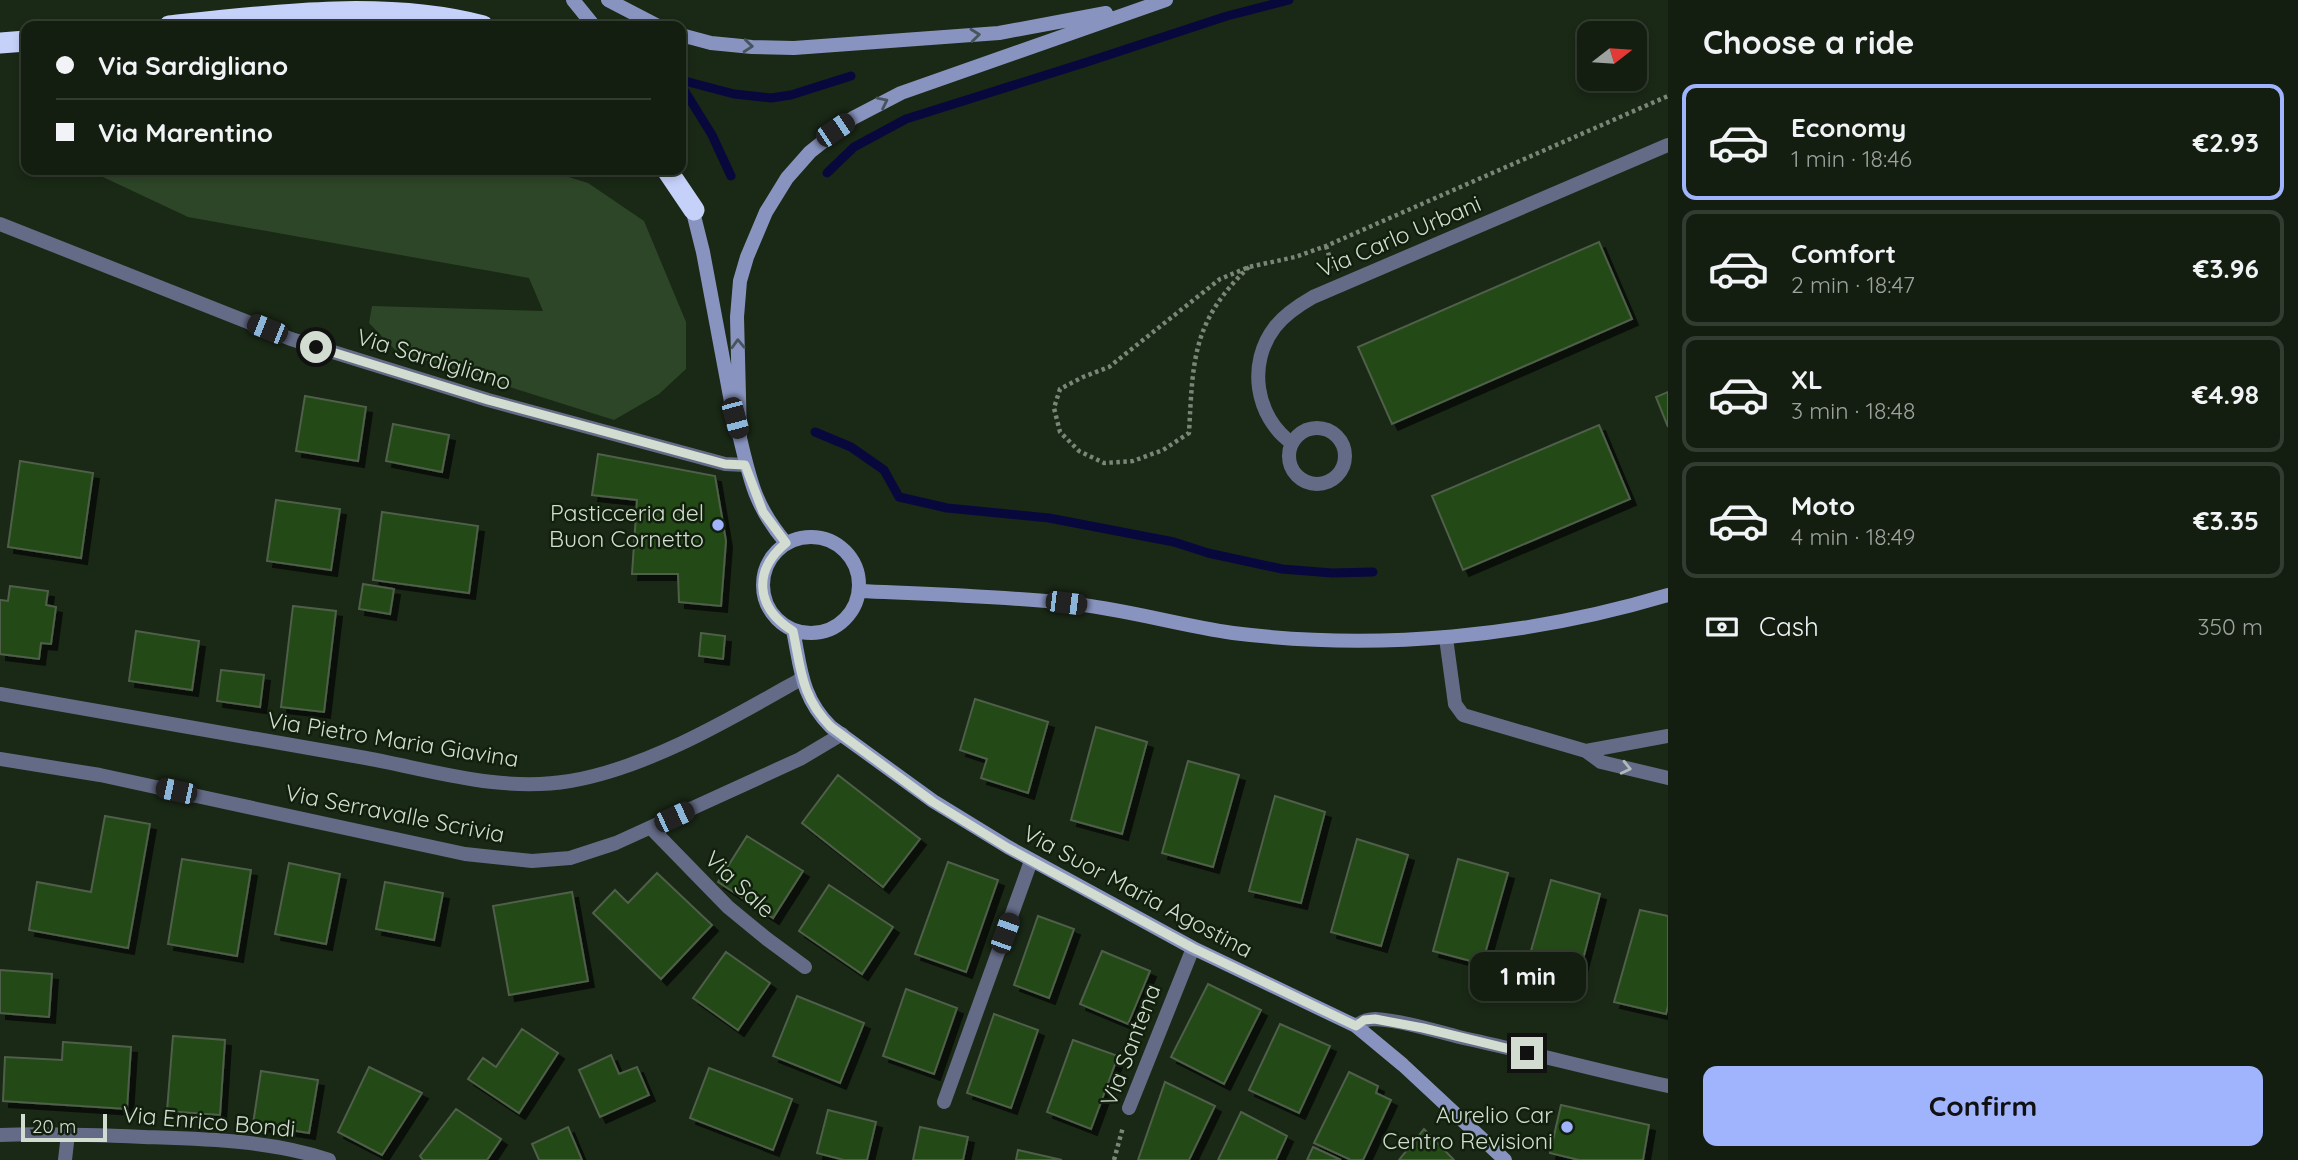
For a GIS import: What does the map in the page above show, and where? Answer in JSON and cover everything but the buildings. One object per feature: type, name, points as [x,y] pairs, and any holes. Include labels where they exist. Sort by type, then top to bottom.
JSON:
[{"type":"highway","points":[[220,21],[367,9],[421,12],[460,21]]},
{"type":"highway","points":[[0,43],[21,41]]},
{"type":"highway","points":[[670,175],[694,210]]},
{"type":"street","points":[[573,0],[590,21]]},
{"type":"street","points":[[608,0],[648,21]]},
{"type":"street","points":[[686,36],[711,43],[794,48],[954,37],[1038,26],[1166,0]]},
{"type":"street","points":[[740,437],[737,317],[740,281],[766,212],[787,178],[810,152],[853,118],[901,93],[1166,0]]},
{"type":"street","name":"Via Carlo Urbani","points":[[1292,443],[1268,418],[1257,375],[1258,363],[1267,339],[1290,311],[1313,297],[1668,145]]},
{"type":"street","points":[[681,175],[694,210],[704,252],[721,353],[745,465],[763,512],[786,543]]},
{"type":"street","name":"Via Sardigliano","points":[[0,224],[291,339],[488,400],[725,464],[745,465]]},
{"type":"street","points":[[1324,429],[1332,433],[1344,447],[1344,464],[1341,471],[1328,483],[1318,485],[1300,479],[1290,462],[1292,443],[1306,430],[1324,429]]},
{"type":"street","points":[[802,537],[818,537],[834,542],[847,552],[856,566],[860,591],[850,613],[839,625],[825,632],[809,634],[793,631],[780,623],[770,611],[763,589],[766,566],[774,553],[786,543],[802,537]]},
{"type":"street","points":[[860,591],[1066,603],[1269,637],[1391,640],[1446,638],[1568,620],[1668,595]]},
{"type":"street","name":"Via Suor Maria Agostina","points":[[793,631],[801,679],[818,712],[842,734],[933,802],[1031,860],[1193,948],[1356,1026],[1403,1065],[1505,1160]]},
{"type":"street","points":[[1446,638],[1455,704],[1463,715],[1586,751],[1601,762],[1668,778]]},
{"type":"street","name":"Via Pietro Maria Giavina","points":[[0,694],[362,757],[461,778],[543,784],[583,778],[662,752],[801,679]]},
{"type":"street","name":"Via Serravalle Scrivia","points":[[0,759],[100,775],[465,854],[532,861],[570,858],[592,852],[651,828],[800,759],[842,734]]},
{"type":"street","points":[[1586,751],[1668,736]]},
{"type":"street","name":"Via Sale","points":[[651,828],[728,907],[805,967]]},
{"type":"street","points":[[944,1102],[1031,860]]},
{"type":"street","name":"Via Santena","points":[[1129,1108],[1193,948]]},
{"type":"street","points":[[1356,1026],[1364,1020],[1375,1019],[1668,1086]]},
{"type":"street","points":[[65,1160],[68,1134]]},
{"type":"street","name":"Via Enrico Bondi","points":[[0,1135],[68,1134],[188,1139],[272,1146],[329,1160]]},
{"type":"path","points":[[1249,267],[1227,288],[1203,330],[1195,355],[1189,433],[1163,450],[1133,461],[1104,463],[1079,451],[1060,432],[1054,408],[1060,389],[1110,367],[1220,279],[1249,267],[1295,257],[1326,246],[1668,96]]},
{"type":"path","points":[[1326,246],[1333,269]]},
{"type":"path","name":"Via Santena","points":[[1114,1160],[1129,1108]]},
{"type":"green space","points":[[99,175],[562,175],[588,183],[644,221],[686,322],[686,369],[659,394],[614,420],[396,351],[369,323],[372,306],[543,311],[529,278],[188,217]]},
{"type":"waterway","points":[[827,173],[854,147],[906,119],[1227,16],[1289,0]]},
{"type":"waterway","points":[[686,81],[734,94],[771,98],[791,95],[851,76]]},
{"type":"waterway","points":[[686,93],[712,135],[731,176]]},
{"type":"waterway","points":[[815,432],[851,447],[884,470],[899,497],[947,508],[1049,518],[1174,542],[1208,553],[1282,569],[1332,573],[1373,572]]},
{"type":"place","name":"Pasticceria del Buon Cornetto","points":[[718,525]]},
{"type":"place","name":"Aurelio Car Centro Revisioni","points":[[1567,1127]]},
{"type":"route","points":[[316,347],[488,400],[725,464],[745,465],[763,512],[786,543],[774,553],[766,566],[764,597],[770,611],[780,623],[793,631],[801,679],[812,705],[831,727],[933,802],[1008,848],[1193,948],[1356,1026],[1364,1020],[1375,1019],[1527,1053]]}]
